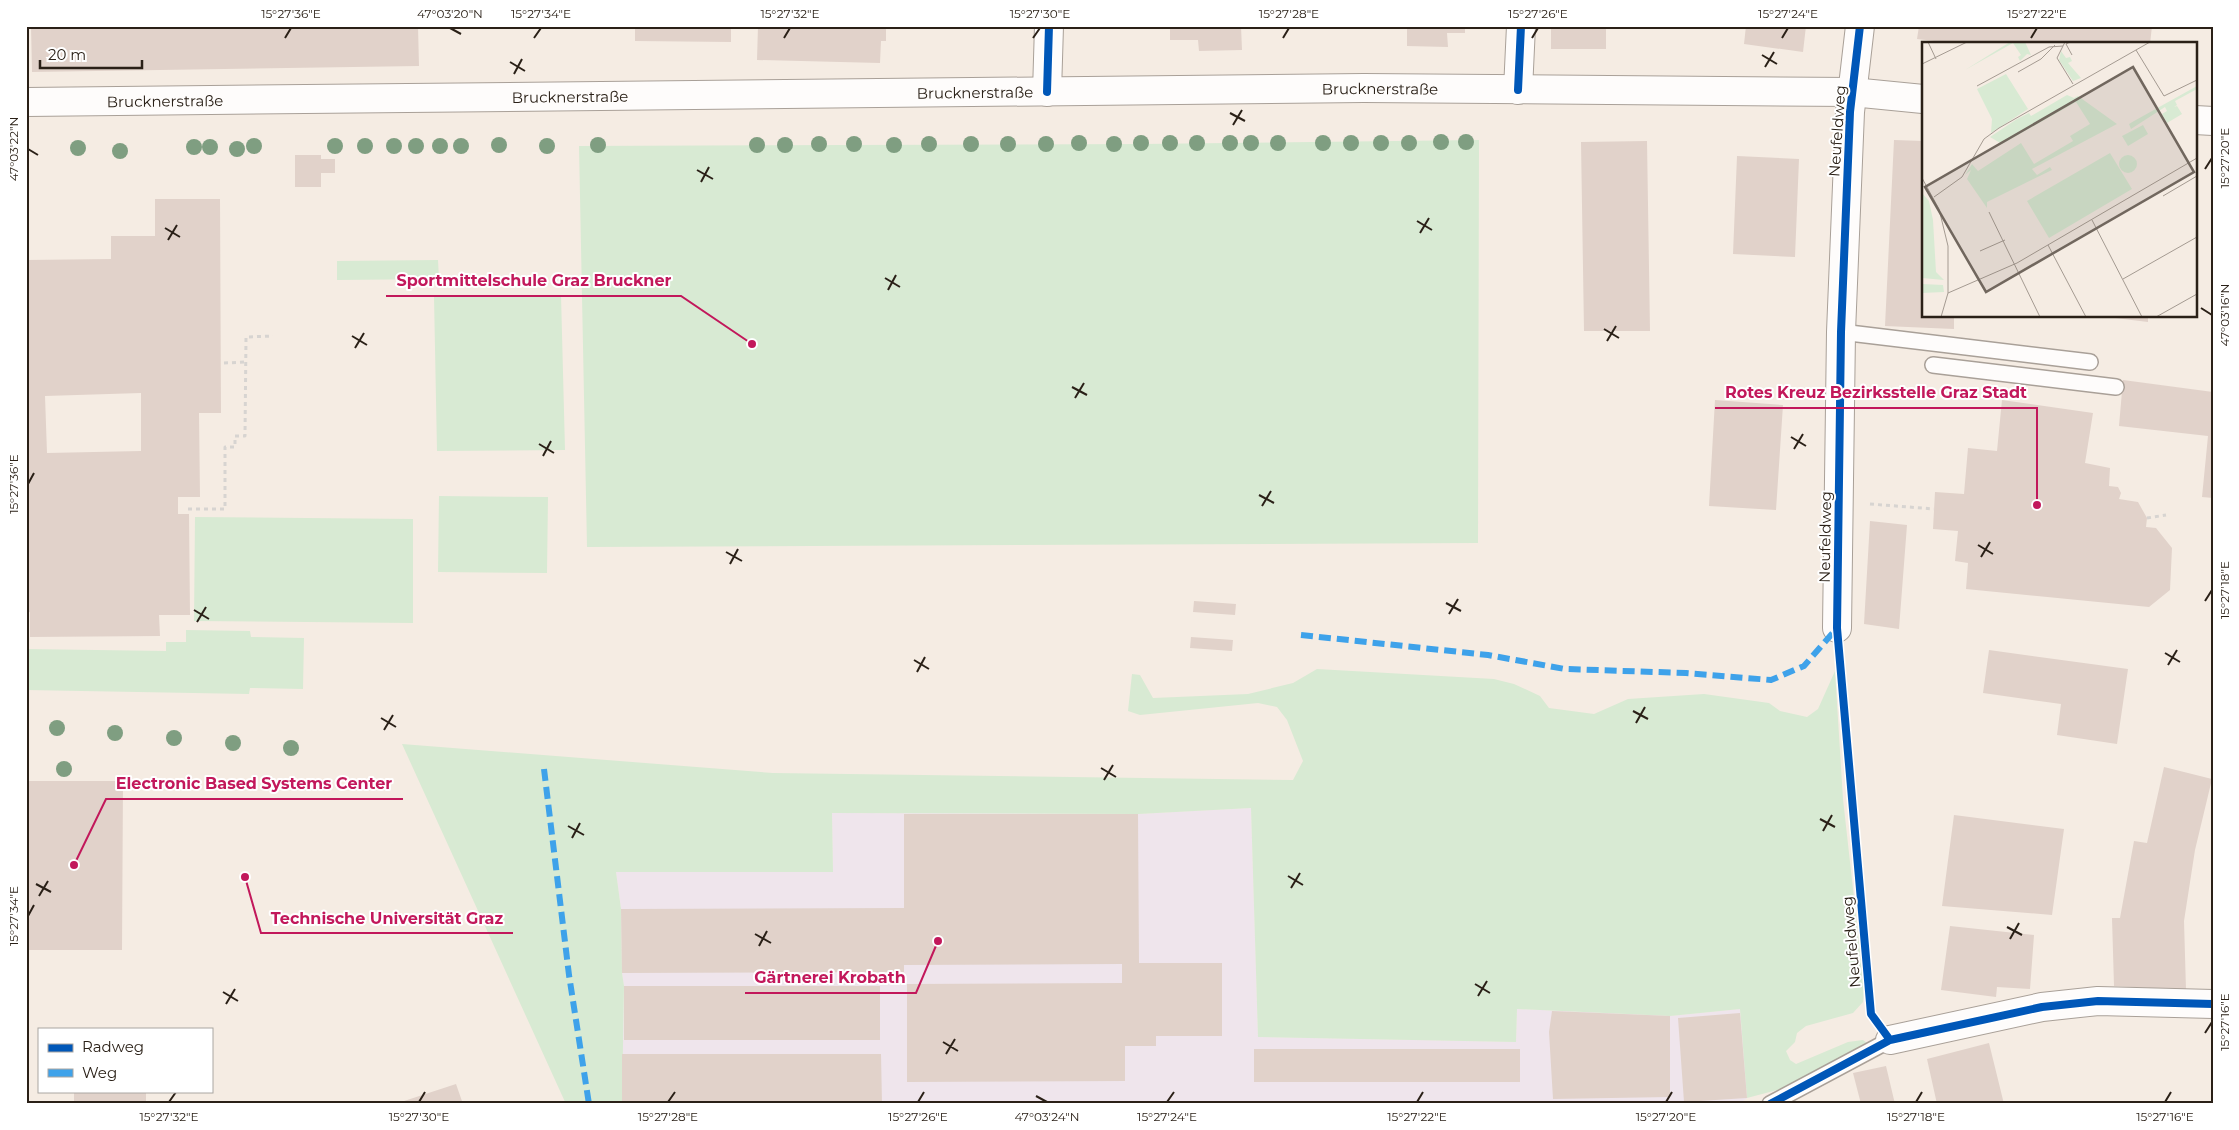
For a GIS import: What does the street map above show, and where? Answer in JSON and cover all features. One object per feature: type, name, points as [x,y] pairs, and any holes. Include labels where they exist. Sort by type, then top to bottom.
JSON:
[{"type":"main road","points":[[1047,92],[1049,26]]},
{"type":"main road","points":[[1518,90],[1521,26]]},
{"type":"main road","name":"Neufeldweg","points":[[1837,628],[1841,332],[1852,92],[1860,26]]},
{"type":"main road","name":"Brucknerstraße","points":[[26,102],[1364,88],[1852,92],[1922,99]]},
{"type":"main road","points":[[2196,120],[2213,121]]},
{"type":"main road","points":[[1890,1040],[2042,1007],[2098,1001],[2213,1004]]},
{"type":"lane","points":[[1841,332],[2090,362]]},
{"type":"lane","points":[[1933,365],[2116,387]]},
{"type":"lane","points":[[1770,1104],[1890,1040]]},
{"type":"path","points":[[188,508],[225,509],[226,447],[235,447],[235,436],[245,436],[246,337],[273,336]]},
{"type":"path","points":[[224,362],[246,362]]},
{"type":"path","points":[[1869,504],[1934,509]]},
{"type":"path","points":[[2147,518],[2166,515]]},
{"type":"shaded area","points":[[1251,808],[1258,1037],[1516,1042],[1517,1009],[1670,1016],[1740,1009],[1747,1098],[1739,1104],[622,1104],[624,986],[621,909],[616,872],[833,872],[832,813],[1138,814]]},
{"type":"green space","points":[[1479,140],[1478,543],[587,547],[579,146],[1142,144]]},
{"type":"green space","points":[[438,260],[439,279],[337,280],[337,261]]},
{"type":"green space","points":[[561,295],[565,450],[437,451],[434,297]]},
{"type":"green space","points":[[439,496],[548,497],[547,573],[438,572]]},
{"type":"green space","points":[[195,517],[413,519],[413,623],[194,621]]},
{"type":"green space","points":[[186,630],[250,631],[251,637],[304,638],[303,689],[250,688],[249,694],[26,690],[26,649],[166,651],[166,642],[186,642]]},
{"type":"green space","points":[[1317,669],[1494,679],[1514,684],[1540,696],[1549,708],[1594,714],[1628,699],[1704,694],[1769,703],[1780,711],[1807,717],[1818,709],[1835,671],[1843,799],[1864,988],[1863,1002],[1853,1013],[1806,1026],[1797,1033],[1795,1042],[1786,1051],[1790,1060],[1796,1064],[1848,1042],[1863,1040],[1867,1043],[1865,1047],[1785,1088],[1747,1098],[1740,1009],[1670,1016],[1517,1009],[1516,1042],[1258,1037],[1251,808],[1138,814],[832,813],[833,872],[616,872],[621,909],[624,986],[622,1104],[566,1104],[402,744],[773,773],[1293,780],[1303,761],[1287,720],[1277,707],[1258,703],[1140,715],[1128,711],[1132,674],[1140,675],[1153,698],[1248,694],[1293,683]]},
{"type":"building","points":[[31,26],[418,26],[419,66],[32,72]]},
{"type":"building","points":[[635,26],[731,26],[731,42],[635,41]]},
{"type":"building","points":[[758,26],[886,26],[886,41],[881,41],[880,63],[757,60]]},
{"type":"building","points":[[1170,26],[1241,26],[1242,50],[1199,51],[1198,40],[1170,40]]},
{"type":"building","points":[[1407,26],[1465,26],[1465,33],[1447,33],[1448,47],[1407,46]]},
{"type":"building","points":[[1551,26],[1606,26],[1606,49],[1551,49]]},
{"type":"building","points":[[1746,26],[1806,26],[1803,52],[1744,44]]},
{"type":"building","points":[[1919,26],[2152,26],[2150,42],[1943,42],[1917,39]]},
{"type":"building","points":[[1894,140],[1922,141],[1922,318],[1954,318],[1954,329],[1885,326]]},
{"type":"building","points":[[1647,141],[1650,331],[1584,331],[1581,142]]},
{"type":"building","points":[[295,155],[321,155],[321,159],[335,159],[335,173],[321,173],[321,187],[295,187]]},
{"type":"building","points":[[1737,156],[1799,159],[1795,257],[1733,254]]},
{"type":"building","points":[[155,199],[220,199],[221,413],[199,413],[200,497],[178,497],[178,514],[189,514],[190,615],[159,615],[160,636],[30,637],[30,612],[26,613],[26,260],[111,259],[111,236],[155,236]],"holes":[[[141,393],[141,451],[47,453],[45,396]]]},
{"type":"building","points":[[2115,318],[2148,318],[2148,322]]},
{"type":"building","points":[[2123,380],[2213,392],[2213,498],[2202,497],[2208,436],[2119,426]]},
{"type":"building","points":[[1715,400],[1783,405],[1776,510],[1709,506]]},
{"type":"building","points":[[2002,400],[2093,413],[2085,463],[2110,468],[2109,486],[2118,487],[2121,493],[2119,499],[2138,502],[2147,518],[2146,527],[2156,528],[2172,548],[2170,590],[2149,607],[1966,589],[1968,563],[1955,561],[1958,531],[1933,529],[1935,492],[1964,494],[1968,448],[1997,451]]},
{"type":"building","points":[[1870,521],[1907,525],[1899,629],[1864,624]]},
{"type":"building","points":[[1194,601],[1236,604],[1235,615],[1193,612]]},
{"type":"building","points":[[1191,637],[1233,640],[1232,651],[1190,648]]},
{"type":"building","points":[[1989,650],[2128,669],[2117,744],[2057,735],[2061,704],[1983,693]]},
{"type":"building","points":[[2164,767],[2212,779],[2195,850],[2184,921],[2186,990],[2114,986],[2112,918],[2120,918],[2134,841],[2147,843]]},
{"type":"building","points":[[26,781],[123,781],[122,950],[26,950]]},
{"type":"building","points":[[904,814],[1138,814],[1139,963],[1222,963],[1222,1036],[1156,1036],[1156,1046],[1125,1046],[1125,1081],[907,1082],[907,984],[1122,983],[1122,964],[904,965],[904,972],[622,973],[621,909],[904,908]]},
{"type":"building","points":[[1954,815],[2064,829],[2052,915],[1942,906]]},
{"type":"building","points":[[1950,926],[2034,935],[2030,989],[1997,987],[1996,997],[1941,990]]},
{"type":"building","points":[[624,986],[880,986],[880,1040],[624,1040]]},
{"type":"building","points":[[1552,1011],[1670,1016],[1670,1097],[1553,1099],[1549,1032]]},
{"type":"building","points":[[1740,1013],[1747,1098],[1684,1102],[1678,1018]]},
{"type":"building","points":[[1989,1043],[2004,1104],[1937,1104],[1927,1059]]},
{"type":"building","points":[[1254,1049],[1520,1049],[1520,1082],[1254,1082]]},
{"type":"building","points":[[622,1054],[881,1054],[882,1104],[622,1104]]},
{"type":"building","points":[[1886,1066],[1895,1104],[1861,1104],[1853,1073]]},
{"type":"building","points":[[456,1084],[463,1104],[398,1104],[398,1103]]},
{"type":"building","points":[[74,1092],[146,1092],[146,1104],[74,1104]]},
{"type":"building","points":[[1156,1101],[1411,1101],[1412,1104],[1156,1104]]},
{"type":"marked path","points":[[1301,635],[1488,655],[1565,669],[1686,673],[1771,680],[1804,666],[1837,628]]},
{"type":"marked path","points":[[544,769],[569,975],[589,1104]]},
{"type":"cycle path","points":[[1047,92],[1049,26]]},
{"type":"cycle path","points":[[1518,90],[1521,26]]},
{"type":"cycle path","points":[[1860,26],[1850,112],[1841,332],[1837,628],[1871,1014],[1890,1040]]},
{"type":"cycle path","points":[[1770,1104],[1890,1040],[2042,1007],[2098,1001],[2213,1004]]},
{"type":"place","name":"Sportmittelschule Graz Bruckner","points":[[752,344]]},
{"type":"place","name":"Rotes Kreuz Bezirksstelle Graz Stadt","points":[[2037,505]]},
{"type":"place","name":"Electronic Based Systems Center","points":[[74,865]]},
{"type":"place","name":"Technische Universität Graz","points":[[245,877]]},
{"type":"place","name":"Gärtnerei Krobath","points":[[938,941]]}]
